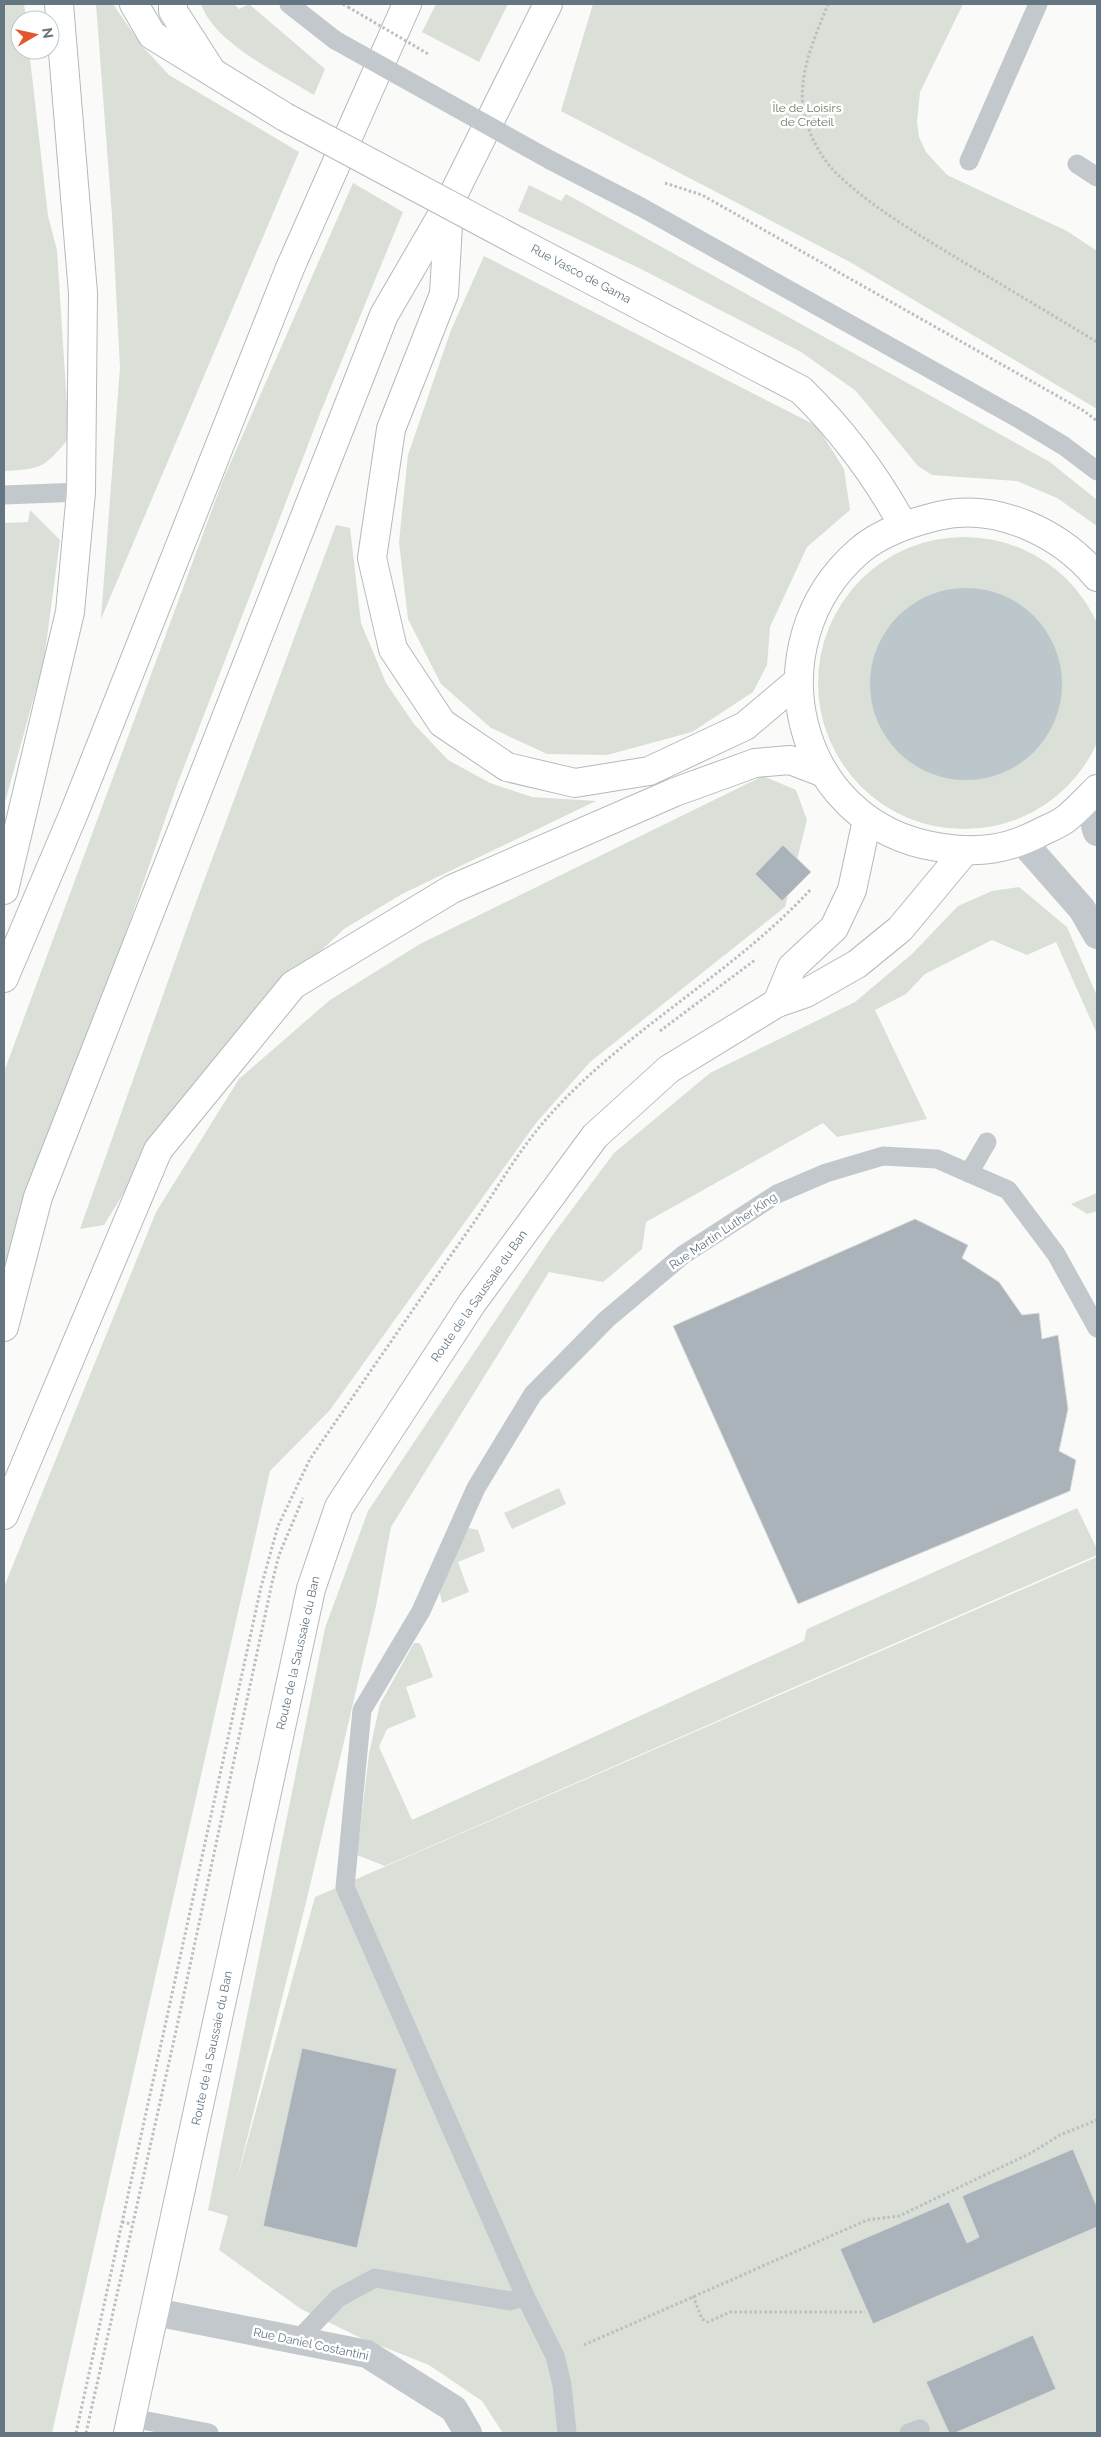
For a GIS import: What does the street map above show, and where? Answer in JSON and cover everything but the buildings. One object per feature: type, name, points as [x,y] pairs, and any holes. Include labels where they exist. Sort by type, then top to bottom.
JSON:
[{"type":"main road","points":[[4,890],[70,612],[81,492],[84,293],[59,4]]},
{"type":"main road","name":"Rue Vasco de Gama","points":[[134,4],[152,35],[214,75],[285,117],[518,242],[802,390],[830,418],[890,502],[902,525]]},
{"type":"main road","name":"Rue Vasco de Gama","points":[[173,4],[172,10],[214,75]]},
{"type":"main road","points":[[4,978],[74,812],[290,268],[408,4]]},
{"type":"main road","points":[[4,1327],[38,1197],[384,315],[449,203],[548,4]]},
{"type":"main road","points":[[449,203],[444,294],[391,429],[372,558],[392,649],[442,722],[507,767],[574,783],[649,772],[744,726],[797,682]]},
{"type":"main road","points":[[1097,577],[1082,559],[1043,531],[997,515],[949,514],[902,525],[859,551],[826,588],[805,632],[797,682],[804,730],[824,773],[843,799],[868,820],[913,844],[964,852],[994,850],[1023,842],[1065,820],[1097,789]]},
{"type":"main road","points":[[4,1515],[158,1150],[293,985],[452,889],[675,792],[755,763],[790,760],[824,773]]},
{"type":"main road","points":[[777,1003],[792,967],[834,928],[852,890],[868,820]]},
{"type":"main road","name":"Route de la Saussaie du Ban","points":[[130,2426],[311,1589],[339,1507],[472,1303],[595,1136],[669,1069],[777,1003],[806,993],[856,964],[900,929],[964,852]]},
{"type":"street","points":[[1097,812],[1097,832]]},
{"type":"street","points":[[1023,842],[1082,909],[1097,935]]},
{"type":"street","name":"Rue Daniel Costantini","points":[[155,2312],[367,2354],[454,2408],[468,2433]]},
{"type":"lane","points":[[289,4],[335,40],[550,160],[641,207],[1021,420],[1064,446],[1097,471]]},
{"type":"lane","points":[[969,161],[1038,4]]},
{"type":"lane","points":[[1077,164],[1097,177]]},
{"type":"lane","points":[[4,495],[81,492]]},
{"type":"lane","points":[[969,1173],[987,1142]]},
{"type":"lane","name":"Rue Martin Luther King","points":[[525,2296],[346,1887],[362,1710],[421,1611],[476,1488],[533,1394],[607,1319],[683,1255],[777,1194],[826,1172],[883,1156],[937,1159],[1008,1190],[1056,1254],[1097,1328]]},
{"type":"lane","points":[[298,2340],[338,2298],[375,2278],[510,2301],[525,2296],[555,2356],[562,2385],[567,2433]]},
{"type":"lane","points":[[130,2426],[209,2433]]},
{"type":"path","points":[[343,4],[348,7]]},
{"type":"path","points":[[828,4],[812,44],[803,74],[802,97],[805,120],[817,147],[835,172],[914,232],[1097,342]]},
{"type":"path","points":[[660,181],[702,196],[1097,420]]},
{"type":"path","points":[[653,1036],[759,957]]},
{"type":"path","points":[[86,2433],[176,2031],[275,1574],[290,1526],[305,1494]]},
{"type":"path","points":[[592,2342],[867,2220],[899,2216],[1031,2153],[1060,2135],[1097,2120]]},
{"type":"path","points":[[122,2222],[132,2224]]},
{"type":"path","points":[[693,2296],[702,2319],[708,2322],[730,2312],[865,2312]]},
{"type":"green space","points":[[4,4],[24,4],[25,10],[10,10],[10,60],[30,60],[48,216],[57,250],[69,438],[54,456],[41,465],[35,468],[4,471]]},
{"type":"green space","points":[[96,4],[113,4],[142,46],[169,75],[299,152],[101,619],[120,367],[112,215]]},
{"type":"green space","points":[[201,4],[234,4],[239,9],[249,4],[325,69],[314,95],[234,45],[208,18]]},
{"type":"green space","points":[[436,4],[508,4],[479,62],[422,32]]},
{"type":"green space","name":"Île de Loisirs de Créteil","points":[[593,4],[963,4],[920,92],[917,122],[919,137],[926,152],[947,175],[1067,231],[1097,251],[1097,409],[850,262],[561,111]]},
{"type":"green space","points":[[353,183],[403,212],[321,411],[177,785],[4,1286],[4,1072],[223,480]]},
{"type":"green space","points":[[529,185],[561,201],[566,194],[1050,462],[1097,500],[1097,526],[1057,498],[1017,481],[932,475],[918,466],[856,391],[801,352],[641,269],[518,211]]},
{"type":"green space","points":[[484,256],[817,426],[844,469],[850,510],[807,547],[770,627],[767,665],[753,692],[692,732],[607,755],[547,754],[491,728],[441,684],[408,619],[399,542],[408,455],[451,330]]},
{"type":"green space","points":[[30,510],[60,540],[44,660],[4,806],[4,523],[28,522]]},
{"type":"green space","points":[[336,525],[350,528],[361,623],[386,683],[414,724],[448,760],[490,783],[532,797],[596,801],[402,894],[344,929],[274,995],[181,1101],[104,1225],[80,1229],[195,905]]},
{"type":"green space","points":[[964,537],[1006,543],[1033,554],[1057,570],[1077,590],[1093,614],[1104,641],[1110,683],[1104,725],[1093,752],[1077,776],[1057,796],[1033,812],[1006,823],[964,829],[922,823],[895,812],[871,796],[851,776],[835,752],[824,725],[818,683],[824,641],[835,614],[851,590],[871,570],[895,554],[922,543]]},
{"type":"green space","points":[[763,776],[796,790],[807,820],[785,907],[590,1062],[536,1123],[330,1410],[270,1471],[52,2433],[4,2433],[4,1587],[156,1212],[239,1079],[330,1000],[420,944]]},
{"type":"green space","points":[[1019,887],[1067,927],[1097,996],[1097,1034],[1056,942],[1027,955],[992,940],[925,974],[906,994],[875,1010],[927,1119],[837,1137],[823,1123],[646,1222],[642,1249],[603,1282],[549,1272],[391,1527],[376,1606],[308,1894],[236,2183],[315,1897],[1097,1557],[1097,2433],[503,2433],[482,2401],[429,2365],[361,2338],[301,2309],[219,2250],[228,2216],[208,2210],[325,1628],[368,1511],[552,1236],[614,1153],[710,1073],[855,1002],[912,954],[958,906],[992,891]]},
{"type":"green space","points":[[1097,1193],[1097,1211],[1087,1214],[1071,1204]]},
{"type":"green space","points":[[559,1488],[566,1504],[512,1529],[504,1513]]},
{"type":"green space","points":[[1077,1508],[1097,1549],[1097,1555],[385,1866],[357,1855],[369,1754],[380,1704],[414,1643],[419,1643],[422,1647],[433,1677],[406,1687],[416,1717],[387,1729],[379,1747],[412,1820],[804,1641],[807,1629]]},
{"type":"green space","points":[[468,1528],[478,1530],[485,1551],[458,1562],[469,1592],[442,1603],[439,1588]]},
{"type":"shaded area","points":[[966,588],[985,590],[1003,595],[1019,604],[1034,616],[1046,631],[1055,647],[1060,665],[1062,684],[1060,703],[1055,721],[1046,737],[1034,752],[1019,764],[1003,773],[985,778],[966,780],[947,778],[929,773],[913,764],[898,752],[886,737],[877,721],[872,703],[870,684],[872,665],[877,647],[886,631],[898,616],[913,604],[929,595],[947,590]]}]
